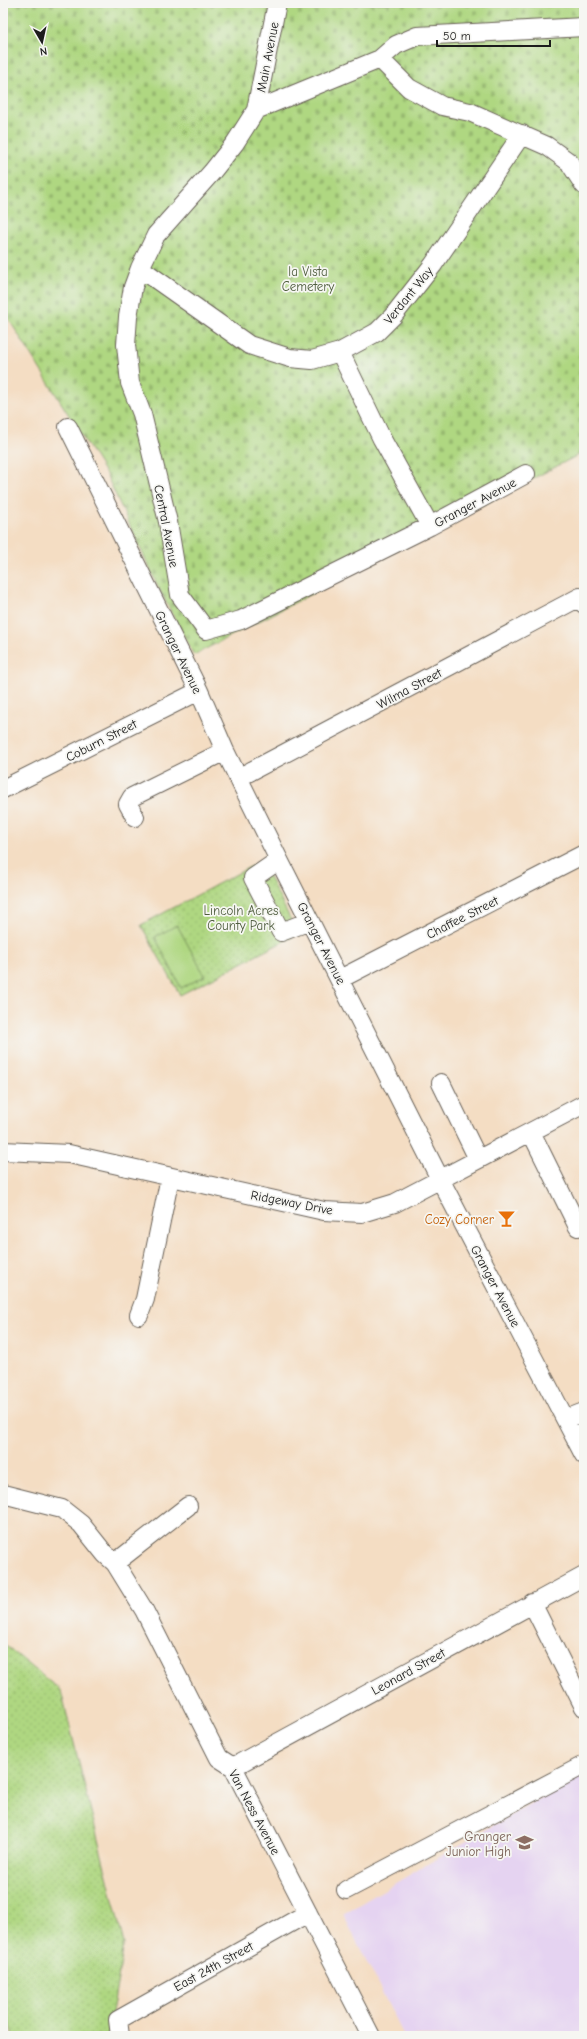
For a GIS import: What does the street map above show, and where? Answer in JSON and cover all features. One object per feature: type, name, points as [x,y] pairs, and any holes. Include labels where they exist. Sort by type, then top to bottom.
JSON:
[{"type":"street","name":"Main Avenue","points":[[256,110],[277,3]]},
{"type":"street","points":[[256,110],[380,59],[396,45],[417,36],[584,27]]},
{"type":"street","points":[[380,59],[409,88],[442,106],[470,112],[547,146],[569,162],[584,185]]},
{"type":"street","name":"Central Avenue","points":[[206,630],[180,595],[168,522],[142,414],[130,383],[126,345],[128,317],[133,287],[140,268],[156,235],[221,161],[256,110]]},
{"type":"street","name":"Verdant Way","points":[[140,268],[249,345],[290,358],[312,360],[340,352],[377,332],[393,316],[433,265],[522,134]]},
{"type":"street","points":[[340,352],[382,439],[430,526]]},
{"type":"street","name":"Granger Avenue","points":[[68,428],[199,691],[225,751],[279,860],[440,1179],[584,1455]]},
{"type":"street","name":"Granger Avenue","points":[[206,630],[241,620],[430,526],[526,474]]},
{"type":"street","name":"Wilma Street","points":[[238,778],[582,600]]},
{"type":"street","name":"Coburn Street","points":[[3,789],[199,691]]},
{"type":"street","points":[[135,817],[128,804],[132,797],[225,751]]},
{"type":"street","name":"Chaffee Street","points":[[340,979],[584,854]]},
{"type":"street","points":[[279,860],[253,878],[281,932],[310,921]]},
{"type":"street","points":[[441,1083],[478,1159]]},
{"type":"street","name":"Ridgeway Drive","points":[[3,1151],[69,1154],[324,1211],[362,1213],[395,1203],[584,1104]]},
{"type":"street","points":[[531,1132],[578,1227]]},
{"type":"street","points":[[139,1315],[145,1299],[170,1177]]},
{"type":"street","points":[[566,1419],[584,1412]]},
{"type":"street","name":"Van Ness Avenue","points":[[3,1494],[62,1509],[81,1524],[110,1559],[144,1610],[219,1758],[233,1767],[371,2036]]},
{"type":"street","points":[[110,1559],[188,1506]]},
{"type":"street","name":"Leonard Street","points":[[233,1767],[584,1576]]},
{"type":"street","points":[[532,1603],[584,1707]]},
{"type":"street","points":[[346,1890],[584,1765]]},
{"type":"street","name":"East 24th Street","points":[[119,2028],[308,1913]]},
{"type":"shaded area","name":"Granger Junior High","points":[[584,1772],[584,2036],[404,2036],[343,1914]]},
{"type":"green space","name":"la Vista Cemetery","points":[[3,3],[584,3],[584,452],[194,655],[160,591],[107,476],[3,310]]},
{"type":"green space","name":"Lincoln Acres County Park","points":[[261,861],[298,934],[180,995],[141,925]]},
{"type":"green space","points":[[177,925],[205,976],[181,988],[155,937]]},
{"type":"green space","points":[[3,1643],[61,1691],[124,1944],[108,2036],[13,2036],[3,2000]]},
{"type":"place","name":"Cozy Corner","points":[[507,1219]]},
{"type":"place","name":"Granger Junior High","points":[[524,1843]]}]
